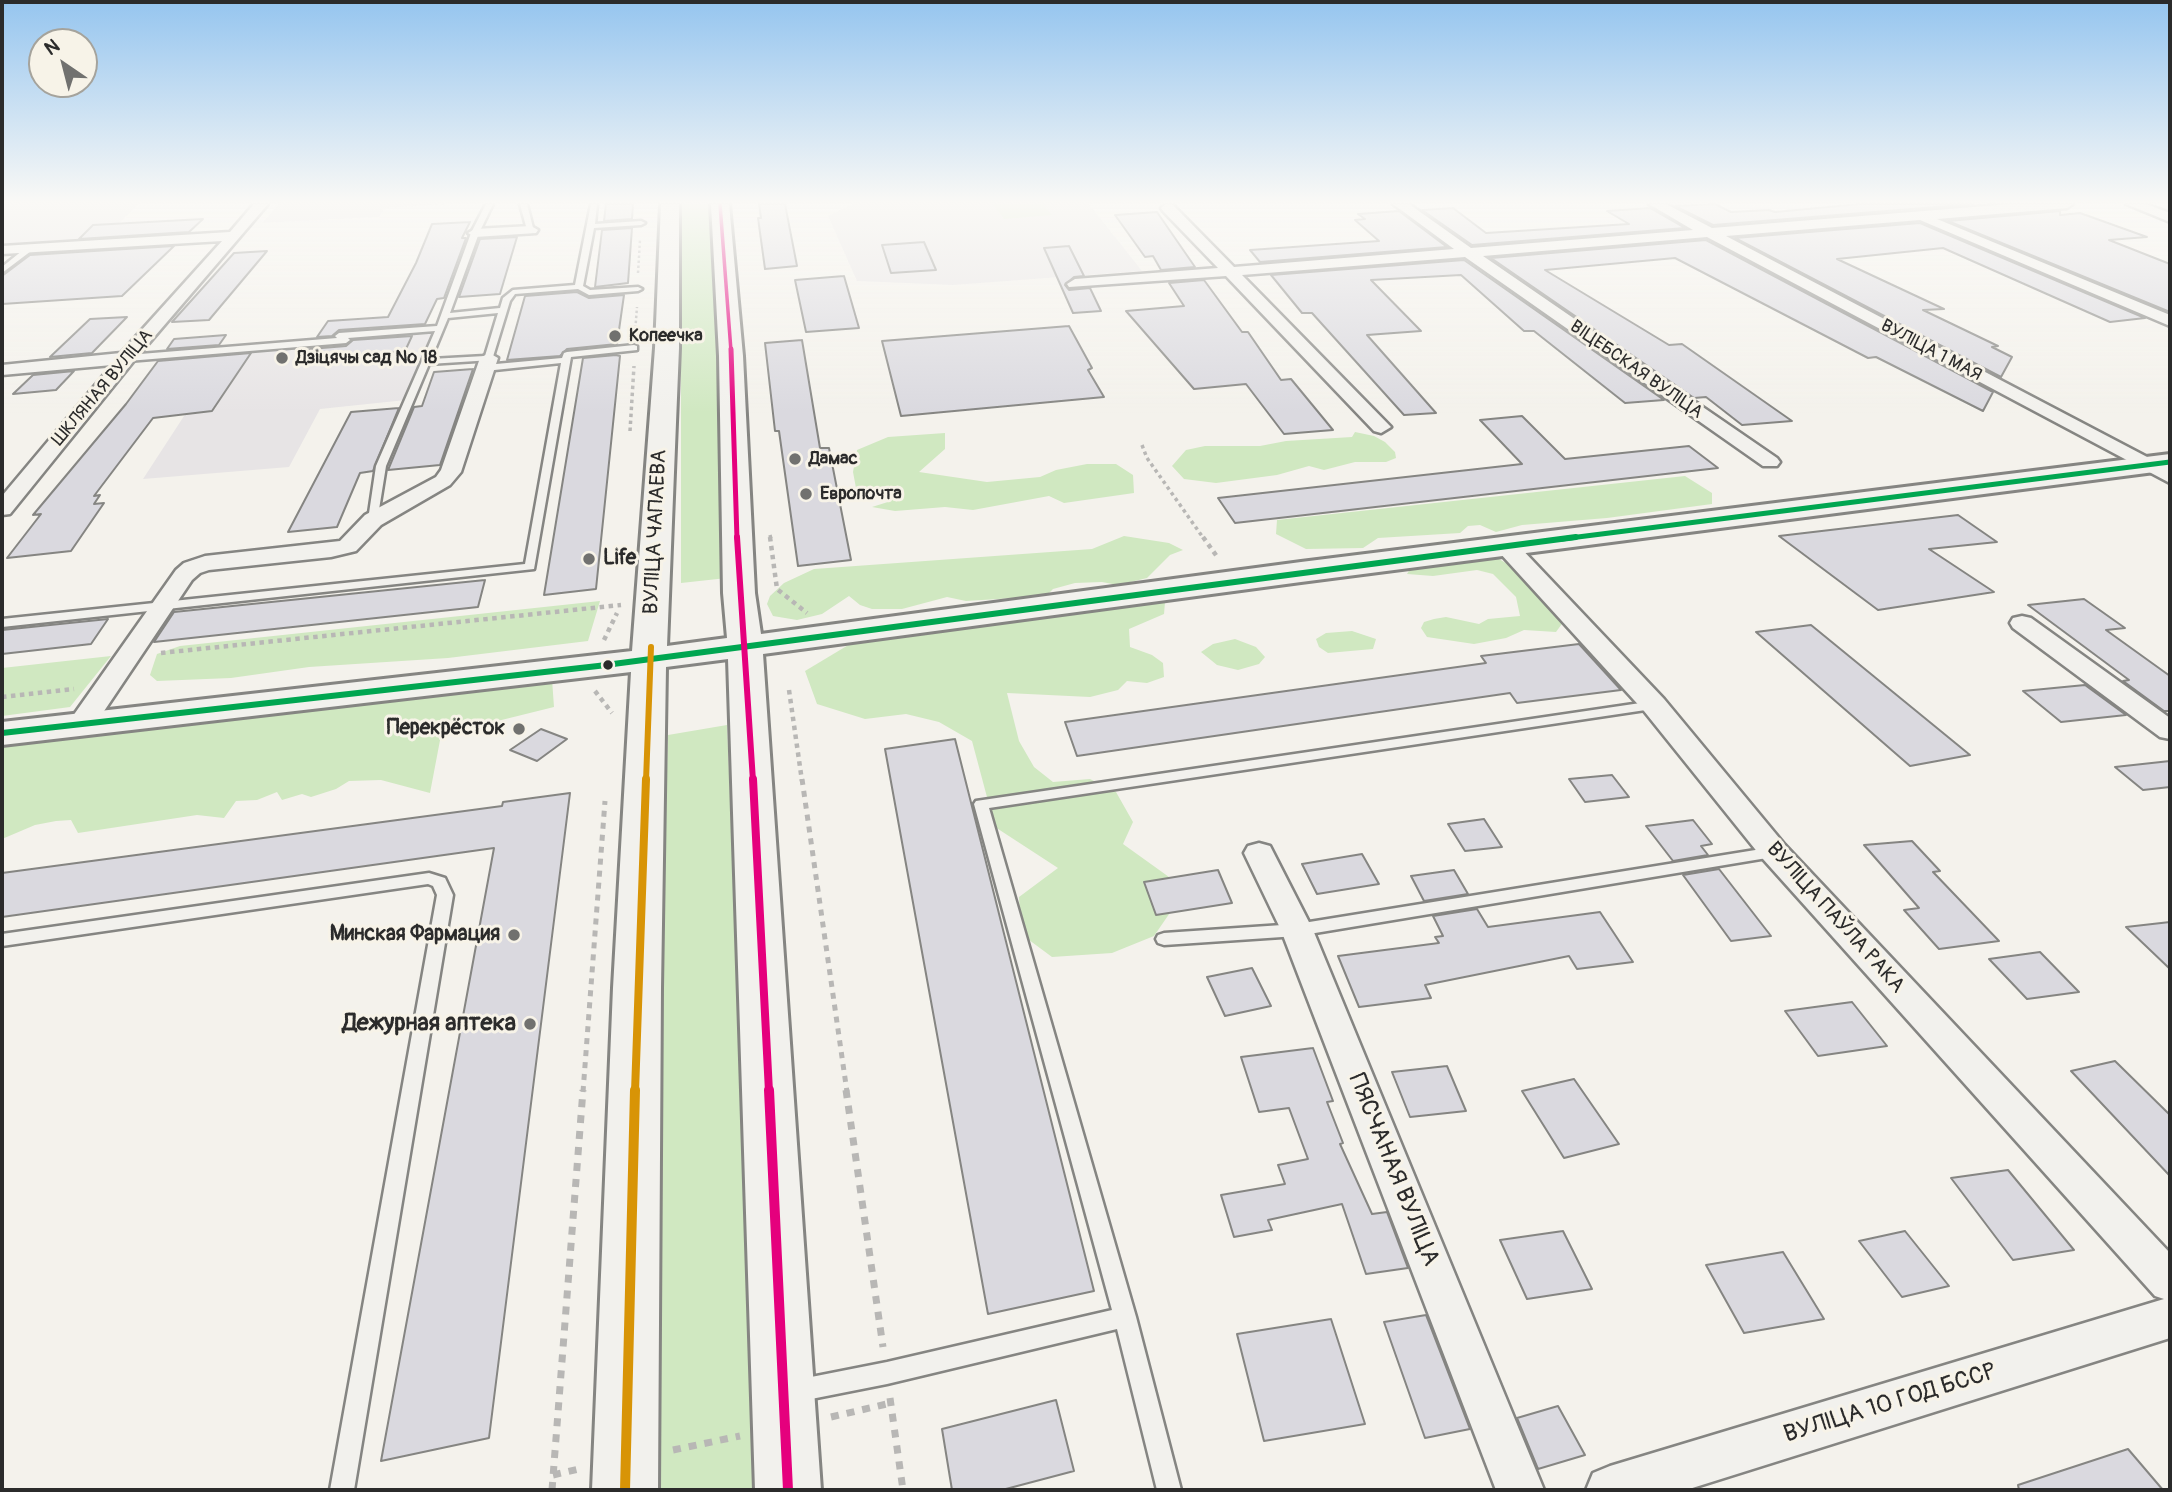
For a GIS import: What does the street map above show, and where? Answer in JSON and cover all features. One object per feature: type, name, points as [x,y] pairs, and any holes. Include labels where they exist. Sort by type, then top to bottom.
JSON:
[{"type":"main road","name":"ВУЛІЦА ЧАПАЕВА","points":[[626,1475],[637,988],[650,659],[667,348],[661,274]]},
{"type":"main road","points":[[725,274],[731,356],[739,593],[745,647],[788,1490]]},
{"type":"main road","points":[[2,733],[650,659],[1234,581],[2162,468]]},
{"type":"street","name":"ШКЛЯНАЯ ВУЛІЦА","points":[[2,509],[201,274]]},
{"type":"street","points":[[1075,285],[1201,274]]},
{"type":"street","points":[[1233,274],[1381,427]]},
{"type":"street","name":"ВІЦЕБСКАЯ ВУЛІЦА","points":[[1496,274],[1770,462]]},
{"type":"street","name":"ВУЛІЦА 1 МАЯ","points":[[1789,274],[2162,468]]},
{"type":"street","points":[[2056,274],[2170,321]]},
{"type":"street","points":[[2,370],[128,358]]},
{"type":"street","points":[[82,723],[184,575],[192,568],[205,563],[348,546],[373,520],[443,481],[451,472],[487,363]]},
{"type":"street","name":"ВУЛІЦА ПАЎЛА РАКА","points":[[1507,547],[1654,705],[1774,852],[2170,1282]]},
{"type":"street","points":[[2022,623],[2170,731]]},
{"type":"street","name":"ПЯСЧАНАЯ ВУЛІЦА","points":[[1259,853],[1297,930],[1520,1490]]},
{"type":"street","name":"ВУЛІЦА 10 ГОД БССР","points":[[1610,1490],[2170,1318]]},
{"type":"lane","points":[[373,520],[381,466],[460,274]]},
{"type":"lane","points":[[579,287],[582,274]]},
{"type":"lane","points":[[487,363],[506,300],[513,292],[579,287],[589,293],[638,289]]},
{"type":"lane","points":[[444,316],[503,310]]},
{"type":"lane","points":[[302,339],[439,328]]},
{"type":"lane","points":[[128,358],[346,340]]},
{"type":"lane","points":[[2,623],[530,567],[567,355],[634,348]]},
{"type":"lane","points":[[425,362],[566,360]]},
{"type":"lane","points":[[1169,1490],[1125,1317],[981,804],[1654,705]]},
{"type":"lane","points":[[1164,939],[1297,930],[1774,852]]},
{"type":"lane","points":[[2,940],[429,878],[439,882],[445,895],[342,1490]]},
{"type":"lane","points":[[785,1410],[887,1373],[1125,1317]]},
{"type":"path","points":[[630,431],[638,289],[642,274]]},
{"type":"path","points":[[1142,446],[1147,458],[1234,581]]},
{"type":"path","points":[[603,642],[621,606],[622,592]]},
{"type":"path","points":[[156,654],[621,606]]},
{"type":"path","points":[[2,697],[108,684]]},
{"type":"path","points":[[595,690],[612,713],[611,726]]},
{"type":"path","points":[[789,690],[903,1490]]},
{"type":"path","points":[[612,713],[621,712]]},
{"type":"path","points":[[551,1490],[606,796]]},
{"type":"path","points":[[553,1475],[626,1475],[785,1410],[891,1403]]},
{"type":"shaded area","points":[[854,274],[1107,274],[953,285],[857,281]]},
{"type":"shaded area","points":[[436,329],[406,400],[320,409],[289,467],[143,479],[229,347]]},
{"type":"green space","points":[[681,274],[719,274],[736,577],[681,583]]},
{"type":"green space","points":[[1355,432],[1374,436],[1385,442],[1395,452],[1396,458],[1386,462],[1355,462],[1324,470],[1309,466],[1277,475],[1216,483],[1184,479],[1172,466],[1186,450],[1205,446],[1260,446],[1286,441],[1352,437]]},
{"type":"green space","points":[[945,433],[945,449],[919,472],[987,482],[1040,477],[1056,470],[1087,464],[1116,464],[1133,475],[1134,493],[1064,503],[1049,496],[973,510],[945,507],[895,511],[872,507],[891,501],[882,491],[856,488],[853,472],[857,450],[888,437]]},
{"type":"green space","points":[[1685,476],[1712,493],[1712,504],[1607,518],[1522,525],[1496,532],[1480,525],[1468,526],[1460,533],[1378,538],[1363,548],[1306,549],[1276,534],[1277,520]]},
{"type":"green space","points":[[1124,536],[1169,543],[1183,550],[1170,555],[1147,578],[1118,585],[1102,582],[1075,583],[1053,589],[1046,596],[966,601],[947,597],[902,609],[872,609],[860,605],[849,596],[822,614],[797,620],[773,616],[767,604],[770,596],[784,583],[814,569],[1092,549]]},
{"type":"green space","points":[[1468,556],[1499,559],[1511,566],[1564,621],[1556,632],[1524,630],[1506,638],[1474,644],[1427,637],[1421,628],[1424,622],[1434,619],[1446,617],[1479,624],[1488,619],[1520,616],[1516,597],[1493,574],[1477,570],[1433,576],[1407,574],[1412,566]]},
{"type":"green space","points":[[600,601],[588,641],[448,658],[309,667],[231,678],[157,681],[150,675],[157,654],[180,646]]},
{"type":"green space","points":[[1165,602],[1164,614],[1129,629],[1130,647],[1152,655],[1163,663],[1164,677],[1147,683],[1127,681],[1118,690],[1090,697],[1007,693],[1019,741],[1034,767],[1053,782],[1090,779],[1116,792],[1133,822],[1123,844],[1169,877],[1176,904],[1154,936],[1112,953],[1052,957],[1021,934],[1019,897],[1058,868],[995,827],[972,741],[939,722],[906,714],[865,719],[817,704],[805,671],[855,641],[1087,606]]},
{"type":"green space","points":[[1352,631],[1376,639],[1373,649],[1328,653],[1319,647],[1316,639],[1326,633]]},
{"type":"green space","points":[[1235,639],[1256,647],[1265,657],[1259,664],[1238,670],[1217,665],[1201,652],[1213,644]]},
{"type":"green space","points":[[111,656],[70,707],[2,716],[2,668]]},
{"type":"green space","points":[[552,679],[554,707],[441,735],[430,793],[381,780],[349,781],[336,789],[311,797],[302,794],[282,800],[277,792],[257,800],[236,801],[224,818],[197,815],[78,833],[71,820],[56,821],[35,825],[2,839],[2,746]]},
{"type":"green space","points":[[727,725],[759,1490],[646,1490],[668,735]]},
{"type":"building","points":[[5,274],[145,274],[122,296],[2,304],[2,276]]},
{"type":"building","points":[[215,274],[248,274],[209,320],[172,322]]},
{"type":"building","points":[[410,274],[453,274],[444,298],[437,299],[425,324],[339,330],[332,336],[317,337],[328,321],[388,317]]},
{"type":"building","points":[[467,274],[506,274],[500,294],[459,297]]},
{"type":"building","points":[[597,274],[629,274],[628,283],[595,287]]},
{"type":"building","points":[[1055,274],[1083,274],[1084,276],[1074,277],[1065,285],[1069,290],[1090,288],[1101,311],[1073,313]]},
{"type":"building","points":[[1483,274],[1664,400],[1625,403],[1534,331],[1524,331],[1461,275],[1371,280],[1421,331],[1367,335],[1436,413],[1404,415],[1312,313],[1302,313],[1271,275]]},
{"type":"building","points":[[1514,274],[1551,274],[1669,345],[1682,344],[1792,421],[1742,425],[1706,397],[1694,398]]},
{"type":"building","points":[[1705,274],[1769,274],[1993,392],[1983,411],[1876,357],[1868,358]]},
{"type":"building","points":[[1803,274],[1868,274],[1944,309],[1923,310],[1998,346],[1992,347],[2012,357],[2001,377]]},
{"type":"building","points":[[2001,274],[2040,274],[2145,318],[2110,322]]},
{"type":"building","points":[[2076,274],[2170,274],[2170,312]]},
{"type":"building","points":[[844,276],[859,328],[806,332],[795,280]]},
{"type":"building","points":[[1204,280],[1242,332],[1248,332],[1281,380],[1291,379],[1333,430],[1284,434],[1246,384],[1194,389],[1126,311],[1184,306],[1169,283]]},
{"type":"building","points":[[577,292],[589,298],[624,295],[617,344],[567,349],[560,356],[507,360],[525,296]]},
{"type":"building","points":[[127,317],[92,353],[50,357],[90,319]]},
{"type":"building","points":[[1069,326],[1092,368],[1088,370],[1104,397],[901,416],[882,341]]},
{"type":"building","points":[[226,335],[219,345],[167,349],[174,339]]},
{"type":"building","points":[[412,336],[405,351],[302,360],[310,349],[346,346],[353,340]]},
{"type":"building","points":[[802,340],[820,448],[829,448],[851,560],[798,566],[779,431],[775,431],[765,343]]},
{"type":"building","points":[[251,353],[212,411],[153,418],[94,496],[100,495],[94,504],[104,503],[71,551],[7,558],[41,514],[33,515],[126,404],[158,361]]},
{"type":"building","points":[[620,356],[596,589],[544,595],[583,358]]},
{"type":"building","points":[[473,369],[440,465],[388,470],[414,407],[422,406],[434,372]]},
{"type":"building","points":[[74,371],[56,390],[13,394],[33,375]]},
{"type":"building","points":[[399,408],[373,471],[360,473],[337,527],[288,532],[351,412]]},
{"type":"building","points":[[1522,416],[1565,459],[1689,446],[1718,468],[1235,523],[1218,498],[1522,464],[1480,420]]},
{"type":"building","points":[[1958,515],[1997,542],[1929,549],[1994,592],[1878,610],[1779,536]]},
{"type":"building","points":[[485,580],[478,607],[154,642],[174,612]]},
{"type":"building","points":[[2084,599],[2125,628],[2106,630],[2170,676],[2170,711],[2164,711],[2123,681],[2129,680],[2028,605]]},
{"type":"building","points":[[108,619],[91,644],[2,654],[2,630]]},
{"type":"building","points":[[1811,625],[1970,755],[1910,766],[1756,632]]},
{"type":"building","points":[[1579,644],[1621,690],[1517,703],[1510,693],[1077,756],[1065,722],[1486,663],[1481,656]]},
{"type":"building","points":[[2085,685],[2126,715],[2061,722],[2023,691]]},
{"type":"building","points":[[541,729],[567,739],[537,761],[510,750]]},
{"type":"building","points":[[955,739],[1094,1291],[988,1314],[885,749]]},
{"type":"building","points":[[2170,761],[2170,787],[2143,790],[2115,767]]},
{"type":"building","points":[[1612,775],[1629,797],[1585,802],[1569,779]]},
{"type":"building","points":[[570,793],[489,1438],[381,1461],[494,848],[2,917],[2,873],[502,806],[503,802]]},
{"type":"building","points":[[1484,819],[1502,847],[1465,851],[1448,824]]},
{"type":"building","points":[[1693,820],[1712,844],[1701,846],[1708,855],[1673,861],[1646,826]]},
{"type":"building","points":[[1912,841],[1940,871],[1933,872],[1999,941],[1939,949],[1904,910],[1919,908],[1864,845]]},
{"type":"building","points":[[1362,854],[1379,884],[1317,894],[1302,864]]},
{"type":"building","points":[[1719,869],[1771,936],[1731,941],[1683,875]]},
{"type":"building","points":[[1218,870],[1232,903],[1156,915],[1144,882]]},
{"type":"building","points":[[1454,870],[1468,894],[1424,901],[1411,876]]},
{"type":"building","points":[[1477,909],[1488,927],[1600,912],[1633,962],[1577,969],[1569,956],[1425,985],[1431,998],[1359,1007],[1338,956],[1439,943],[1435,937],[1443,936],[1433,916]]},
{"type":"building","points":[[2170,922],[2170,969],[2126,927]]},
{"type":"building","points":[[2040,952],[2079,992],[2027,999],[1989,959]]},
{"type":"building","points":[[1252,968],[1271,1006],[1225,1016],[1207,977]]},
{"type":"building","points":[[1852,1002],[1887,1046],[1818,1056],[1785,1011]]},
{"type":"building","points":[[1313,1048],[1333,1101],[1327,1102],[1343,1143],[1340,1144],[1372,1214],[1387,1212],[1408,1268],[1366,1274],[1342,1204],[1268,1220],[1272,1230],[1234,1237],[1221,1195],[1285,1184],[1278,1165],[1308,1159],[1289,1108],[1259,1112],[1241,1057]]},
{"type":"building","points":[[2115,1061],[2170,1115],[2170,1176],[2071,1071]]},
{"type":"building","points":[[1447,1066],[1466,1111],[1410,1117],[1392,1072]]},
{"type":"building","points":[[1574,1079],[1619,1144],[1564,1158],[1522,1091]]},
{"type":"building","points":[[2008,1170],[2074,1250],[2013,1260],[1951,1178]]},
{"type":"building","points":[[1563,1231],[1592,1289],[1527,1299],[1500,1240]]},
{"type":"building","points":[[1905,1231],[1949,1286],[1902,1297],[1859,1241]]},
{"type":"building","points":[[1783,1252],[1824,1319],[1744,1333],[1706,1265]]},
{"type":"building","points":[[1426,1315],[1470,1429],[1425,1438],[1384,1322]]},
{"type":"building","points":[[1331,1319],[1365,1424],[1264,1441],[1237,1334]]},
{"type":"building","points":[[1056,1400],[1074,1471],[1002,1490],[952,1490],[942,1429]]},
{"type":"building","points":[[1558,1406],[1585,1455],[1538,1469],[1517,1418]]},
{"type":"building","points":[[2128,1449],[2163,1490],[2019,1490],[2018,1485]]},
{"type":"transit line","points":[[725,274],[731,356],[739,593],[745,647],[763,959],[788,1490]]},
{"type":"transit line","points":[[2,733],[598,666],[1301,572],[2170,462]]},
{"type":"transit line","points":[[625,1490],[637,988],[651,647]]},
{"type":"place","name":"Копеечка","points":[[615,336]]},
{"type":"place","name":"Дзіцячы сад № 18","points":[[282,358]]},
{"type":"place","name":"Дамас","points":[[795,459]]},
{"type":"place","name":"Европочта","points":[[806,494]]},
{"type":"place","name":"Life","points":[[589,559]]},
{"type":"place","name":"Перекрёсток","points":[[519,729]]},
{"type":"place","name":"Минская Фармация","points":[[514,935]]},
{"type":"place","name":"Дежурная аптека","points":[[530,1024]]}]
